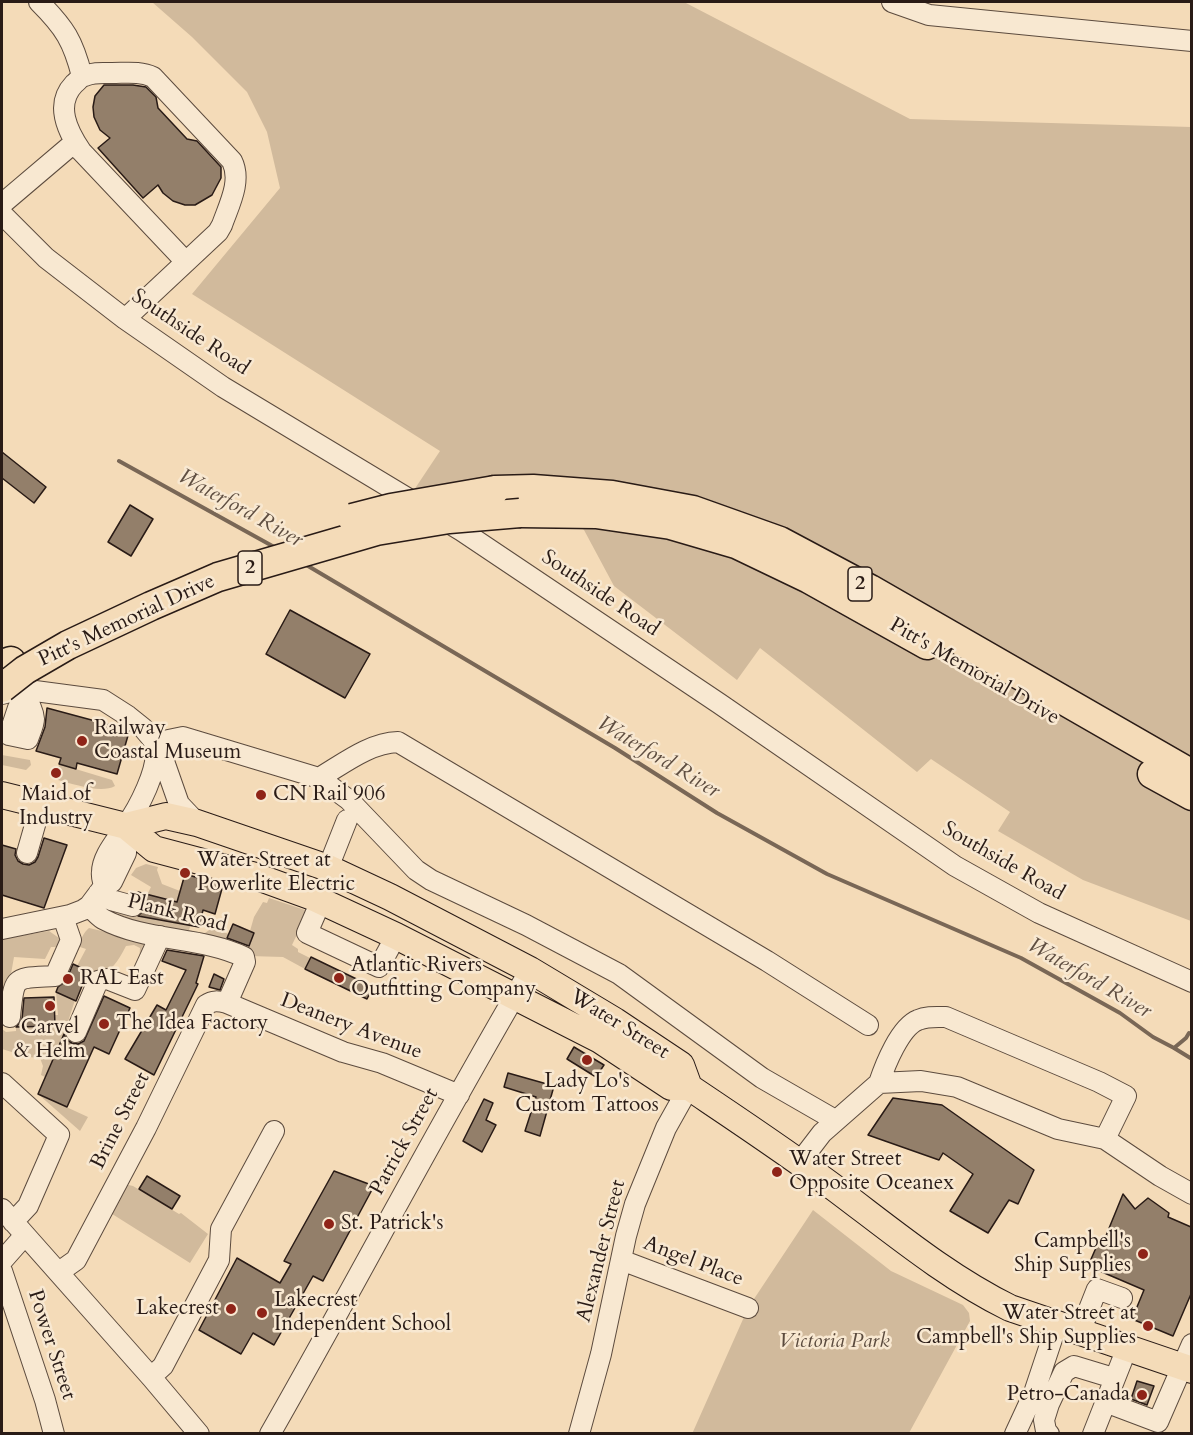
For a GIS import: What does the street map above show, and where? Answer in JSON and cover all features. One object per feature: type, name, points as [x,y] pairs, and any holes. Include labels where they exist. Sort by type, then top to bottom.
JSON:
[{"type":"highway","name":"Pitt's Memorial Drive","points":[[10,681],[68,628],[173,578],[321,526],[392,508],[495,490],[533,489],[601,494],[693,510],[780,541],[870,589],[1191,774]]},
{"type":"highway","name":"Pitt's Memorial Drive","points":[[10,681],[68,645],[218,577],[376,531],[449,519],[520,513],[596,514],[671,525],[736,543],[909,634],[1191,796]]},
{"type":"main road","points":[[2,795],[126,826]]},
{"type":"main road","name":"Water Street","points":[[166,816],[197,823],[328,868],[390,897],[530,970],[615,1021],[681,1065],[689,1086],[670,1087],[600,1040],[396,936],[321,901],[252,875],[154,849],[126,826],[166,816]]},
{"type":"main road","points":[[689,1086],[983,1295],[1010,1308],[1127,1348],[1188,1360]]},
{"type":"street","points":[[39,2],[63,28],[75,49],[82,76]]},
{"type":"street","points":[[892,2],[929,15],[1191,41]]},
{"type":"street","points":[[125,319],[186,262],[218,232],[237,178],[236,170],[231,161],[153,77],[138,72],[82,76],[70,88],[64,103],[64,119],[75,142],[186,262]]},
{"type":"street","points":[[2,204],[75,142]]},
{"type":"street","name":"Southside Road","points":[[2,214],[46,258],[125,319],[223,387],[462,531],[767,736],[955,866],[1039,913],[1191,982]]},
{"type":"street","points":[[10,681],[103,700],[143,728],[162,754],[179,804],[197,823]]},
{"type":"street","points":[[154,743],[183,737],[319,778],[349,800],[416,870],[431,880],[619,974],[762,1078],[835,1120]]},
{"type":"street","points":[[319,778],[374,747],[388,742],[398,742],[736,942],[868,1025]]},
{"type":"street","points":[[2,929],[77,913],[97,895],[101,871],[110,849],[126,826],[154,771],[157,754],[154,743]]},
{"type":"street","points":[[27,853],[41,804]]},
{"type":"street","points":[[328,868],[347,820]]},
{"type":"street","points":[[97,895],[133,906]]},
{"type":"street","name":"Plank Road","points":[[97,895],[101,918],[160,936],[224,950],[244,957],[245,962],[227,1004]]},
{"type":"street","points":[[321,901],[307,933],[379,967],[396,936]]},
{"type":"street","points":[[10,1017],[12,992],[18,980],[24,977],[55,976],[71,940],[63,916]]},
{"type":"street","points":[[76,1032],[98,981],[107,979],[135,990],[160,936]]},
{"type":"street","name":"Patrick Street","points":[[270,1434],[530,970]]},
{"type":"street","name":"Brine Street","points":[[59,1272],[76,1260],[146,1128],[206,1005],[217,1000],[227,1004]]},
{"type":"street","name":"Deanery Avenue","points":[[227,1004],[459,1095]]},
{"type":"street","points":[[799,1163],[822,1133],[879,1083],[885,1063],[902,1035],[916,1020],[931,1017],[946,1017],[1099,1082],[1126,1096],[1105,1139]]},
{"type":"street","points":[[879,1083],[921,1081],[957,1087],[1058,1129],[1105,1139],[1191,1194]]},
{"type":"street","points":[[2,1083],[59,1135],[28,1206],[13,1222],[2,1262]]},
{"type":"street","name":"Alexander Street","points":[[579,1434],[602,1354],[635,1204],[666,1128],[689,1086]]},
{"type":"street","points":[[151,1377],[163,1366],[219,1260],[221,1229],[274,1131]]},
{"type":"street","points":[[13,1222],[199,1434]]},
{"type":"street","name":"Angel Place","points":[[621,1260],[748,1308]]},
{"type":"street","name":"Power Street","points":[[2,1272],[45,1400],[54,1434]]},
{"type":"street","points":[[1015,1434],[1069,1328],[1097,1289],[1122,1298]]},
{"type":"street","points":[[1093,1434],[1127,1348]]},
{"type":"street","points":[[1105,1402],[1159,1428],[1188,1360]]},
{"type":"street","points":[[1049,1434],[1046,1431],[1044,1420],[1064,1372],[1074,1366],[1115,1377]]},
{"type":"green space","points":[[152,2],[684,2],[910,119],[1191,127],[1191,921],[1083,880],[998,831],[1010,812],[931,759],[917,772],[760,648],[737,680],[614,586],[584,530],[518,478],[412,493],[440,451],[192,294],[280,188],[267,132],[247,92],[192,37]]},
{"type":"green space","points":[[2,755],[30,760],[31,765],[26,770],[2,765]]},
{"type":"green space","points":[[59,764],[112,780],[115,786],[95,789],[58,780],[61,772],[58,769]]},
{"type":"green space","points":[[146,864],[158,867],[162,884],[180,891],[193,917],[189,930],[205,933],[212,928],[229,934],[225,945],[134,922],[113,911],[172,922],[177,902],[147,895],[151,887],[131,875],[136,868]]},
{"type":"green space","points":[[269,898],[308,911],[292,945],[298,949],[298,952],[310,958],[305,969],[283,957],[246,954],[254,933],[250,931],[254,917],[263,902],[267,903]]},
{"type":"green space","points":[[89,928],[145,941],[146,945],[139,962],[140,948],[134,945],[126,946],[117,962],[108,970],[95,972],[77,966],[86,949],[80,947],[81,939]]},
{"type":"green space","points":[[49,931],[59,938],[61,943],[59,947],[51,947],[45,959],[14,957],[2,1017],[2,939]]},
{"type":"green space","points":[[56,992],[75,1000],[64,1034],[45,1077],[41,1075],[43,1066],[40,1058],[2,1049],[2,1029],[6,1032],[16,1031],[16,1027],[54,1026],[54,1015],[58,1015]]},
{"type":"green space","points":[[38,1094],[88,1117],[80,1131]]},
{"type":"green space","points":[[124,1184],[133,1186],[179,1214],[181,1213],[208,1234],[190,1263],[109,1212]]},
{"type":"green space","name":"Victoria Park","points":[[813,1210],[891,1271],[963,1305],[969,1313],[970,1321],[909,1433],[692,1434],[748,1308]]},
{"type":"building","points":[[104,85],[146,87],[156,97],[158,108],[187,139],[197,141],[221,167],[221,178],[212,195],[195,205],[185,205],[173,201],[163,193],[158,185],[143,198],[98,148],[110,138],[100,130],[94,117],[95,96]]},
{"type":"building","points":[[2,452],[46,487],[34,503],[2,478]]},
{"type":"building","points":[[130,505],[153,519],[131,556],[108,542]]},
{"type":"building","points":[[290,610],[370,654],[345,698],[266,654]]},
{"type":"building","name":"Railway Coastal Museum","points":[[47,708],[129,732],[117,774],[77,763],[76,769],[59,764],[61,758],[36,751],[45,727]]},
{"type":"building","points":[[44,838],[67,845],[44,908],[2,895],[2,845],[16,849],[15,855],[18,861],[29,865],[38,857]]},
{"type":"building","points":[[185,874],[223,885],[215,914],[203,910],[199,927],[138,916],[144,910],[145,904],[137,895],[138,892],[177,902]]},
{"type":"building","points":[[233,924],[254,933],[249,946],[227,938]]},
{"type":"building","points":[[167,950],[204,956],[196,983],[198,984],[154,1075],[125,1059],[157,1005],[166,1010],[186,970],[162,961]]},
{"type":"building","name":"Atlantic Rivers Outfitting Company","points":[[311,957],[373,987],[367,999],[305,969]]},
{"type":"building","points":[[73,964],[88,971],[76,1001],[56,992],[58,987],[66,981]]},
{"type":"building","points":[[214,974],[224,979],[220,990],[209,987]]},
{"type":"building","points":[[104,996],[130,1008],[109,1054],[94,1047],[67,1107],[38,1094],[64,1034],[72,1043],[78,1044],[84,1041]]},
{"type":"building","points":[[54,997],[55,1026],[16,1027],[22,1019],[24,998]]},
{"type":"building","points":[[574,1047],[604,1065],[596,1077],[567,1059]]},
{"type":"building","points":[[508,1073],[554,1086],[540,1136],[525,1131],[536,1097],[504,1087]]},
{"type":"building","points":[[893,1098],[942,1105],[1034,1170],[1018,1204],[1009,1200],[988,1233],[950,1211],[973,1174],[943,1153],[939,1160],[868,1135]]},
{"type":"building","points":[[484,1099],[493,1103],[486,1120],[496,1125],[482,1152],[463,1141]]},
{"type":"building","points":[[334,1171],[374,1186],[323,1281],[313,1276],[274,1345],[253,1333],[241,1354],[199,1330],[237,1258],[280,1283],[291,1264],[284,1261]]},
{"type":"building","points":[[147,1176],[180,1196],[172,1209],[139,1189]]},
{"type":"building","name":"Campbell's Ship Supplies","points":[[1123,1194],[1135,1209],[1148,1198],[1169,1213],[1168,1217],[1191,1227],[1191,1294],[1173,1336],[1132,1319],[1144,1290],[1088,1266],[1099,1241],[1103,1243]]},
{"type":"building","name":"Petro-Canada","points":[[1137,1381],[1154,1386],[1147,1405],[1131,1399]]},
{"type":"waterway","name":"Waterford River","points":[[119,461],[276,548]]},
{"type":"waterway","name":"Waterford River","points":[[303,563],[615,748],[717,813],[827,874],[1021,958],[1120,1013],[1153,1037],[1192,1059]]},
{"type":"waterway","points":[[1174,1048],[1189,1033]]},
{"type":"place","name":"Railway Coastal Museum","points":[[82,741]]},
{"type":"place","name":"Maid of Industry","points":[[56,773]]},
{"type":"place","name":"CN Rail 906","points":[[261,795]]},
{"type":"place","name":"Water Street at Powerlite Electric","points":[[185,873]]},
{"type":"place","name":"Atlantic Rivers Outfitting Company","points":[[339,978]]},
{"type":"place","name":"RAL East","points":[[68,979]]},
{"type":"place","name":"Carvel & Helm","points":[[50,1006]]},
{"type":"place","name":"The Idea Factory","points":[[104,1024]]},
{"type":"place","name":"Lady Lo's Custom Tattoos","points":[[587,1060]]},
{"type":"place","name":"Water Street Opposite Oceanex","points":[[777,1172]]},
{"type":"place","name":"St. Patrick's","points":[[329,1224]]},
{"type":"place","name":"Campbell's Ship Supplies","points":[[1143,1254]]},
{"type":"place","name":"Lakecrest","points":[[231,1309]]},
{"type":"place","name":"Lakecrest Independent School","points":[[262,1313]]},
{"type":"place","name":"Water Street at Campbell's Ship Supplies","points":[[1148,1326]]},
{"type":"place","name":"Petro-Canada","points":[[1142,1395]]}]
